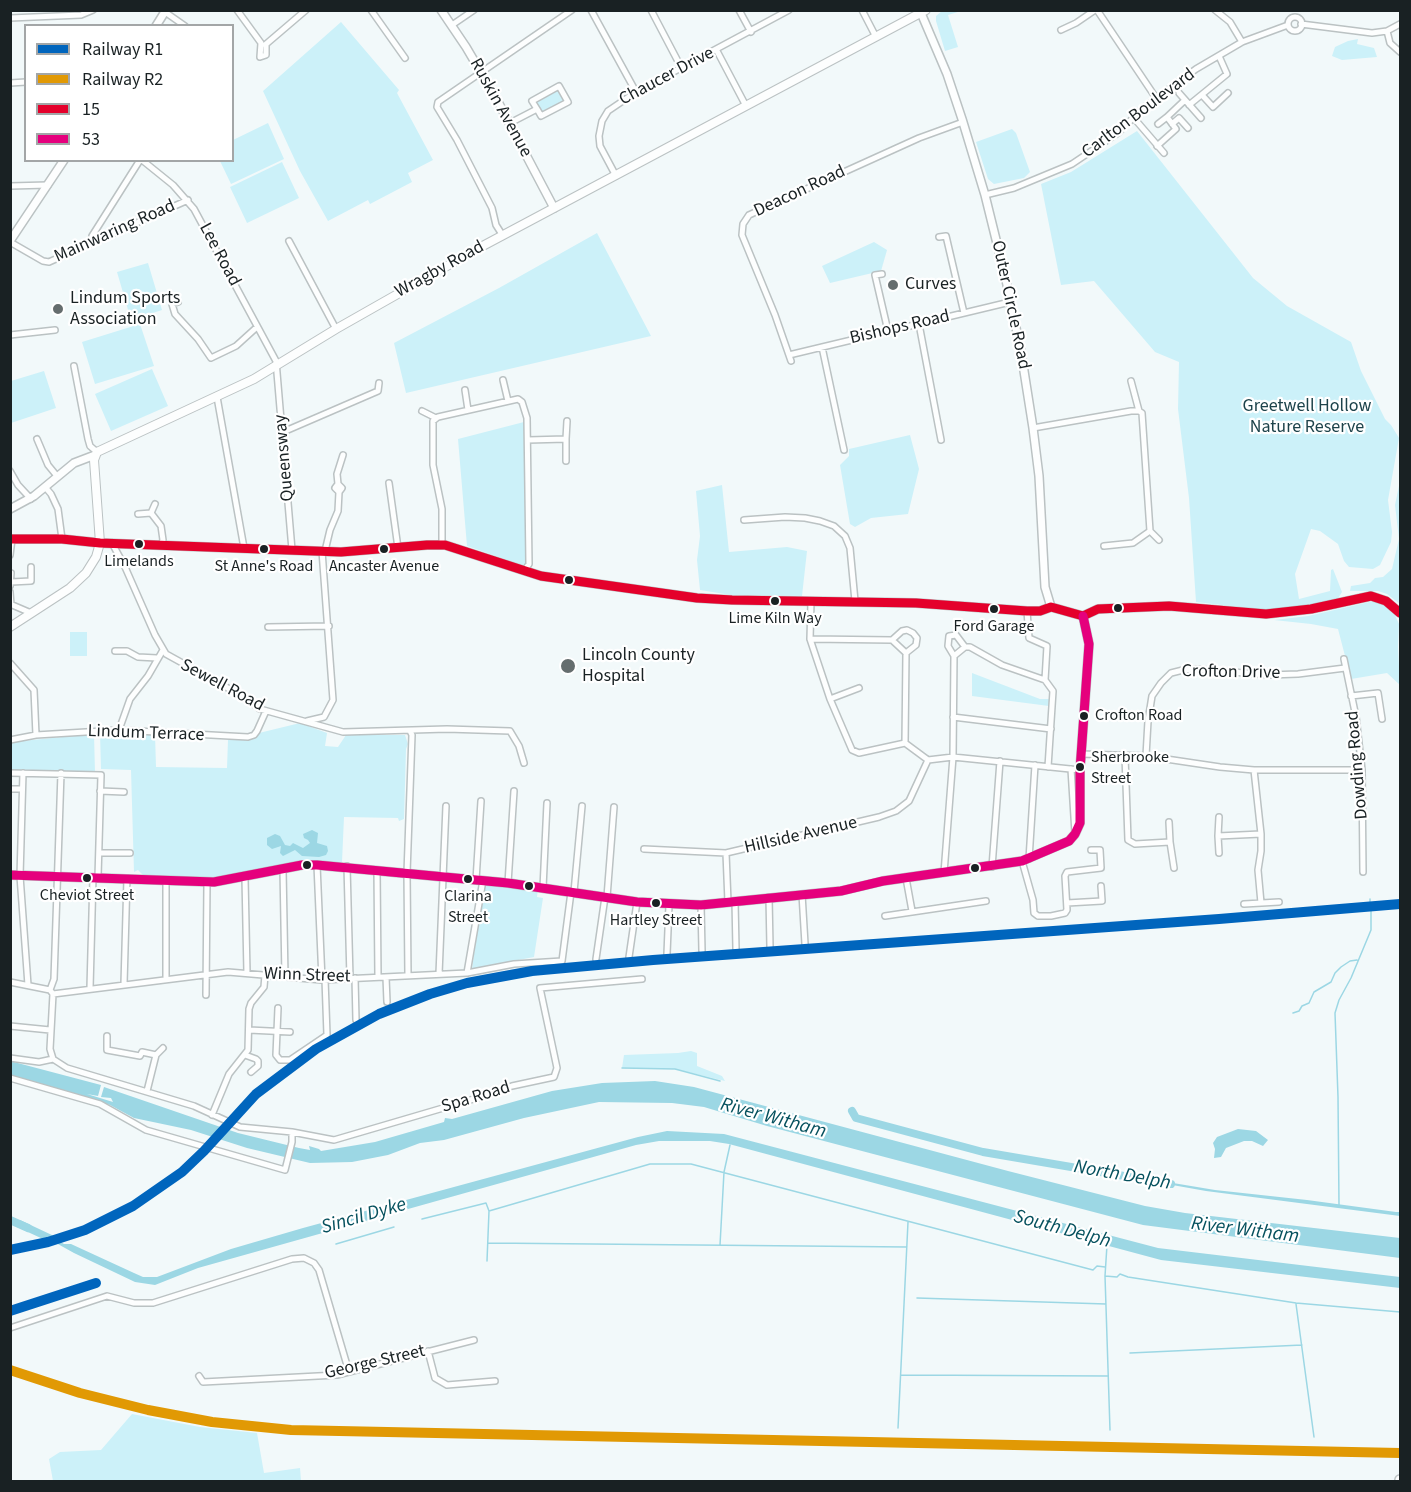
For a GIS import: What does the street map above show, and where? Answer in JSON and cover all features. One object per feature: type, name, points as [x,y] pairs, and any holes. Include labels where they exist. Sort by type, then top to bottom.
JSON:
[{"type":"main road","name":"Ruskin Avenue","points":[[441,10],[481,72],[554,208]]},
{"type":"main road","points":[[157,24],[166,11]]},
{"type":"main road","name":"Wragby Road","points":[[96,454],[254,379],[336,329],[502,236],[922,11]]},
{"type":"main road","name":"Outer Circle Road","points":[[922,11],[963,122],[985,195],[1010,302],[1033,428],[1039,476],[1045,587],[1052,607]]},
{"type":"main road","points":[[10,242],[63,162]]},
{"type":"main road","points":[[10,509],[31,499],[57,476],[80,460],[96,454],[100,543],[96,557],[86,573],[70,588],[10,627]]},
{"type":"main road","points":[[11,539],[62,539],[114,546],[161,545],[323,551],[367,551],[442,545],[541,576],[697,598],[935,604],[1027,611],[1052,607],[1083,616],[1100,609],[1169,606],[1266,614],[1311,609],[1358,598],[1377,597],[1390,603],[1401,613]]},
{"type":"main road","points":[[10,875],[207,883],[317,865],[507,883],[637,902],[701,905],[841,891],[883,881],[992,867],[1026,860],[1061,845],[1075,834],[1080,823],[1080,770],[1089,644],[1083,616]]},
{"type":"street","points":[[10,18],[60,13],[81,15],[93,10]]},
{"type":"street","points":[[237,10],[263,44],[306,10]]},
{"type":"street","points":[[371,10],[405,58]]},
{"type":"street","points":[[452,26],[474,10]]},
{"type":"street","points":[[502,236],[496,225],[492,208],[437,107],[438,102],[572,10]]},
{"type":"street","points":[[591,10],[636,92]]},
{"type":"street","points":[[651,10],[682,69]]},
{"type":"street","points":[[739,10],[751,32]]},
{"type":"street","name":"Chaucer Drive","points":[[616,176],[600,146],[599,135],[602,121],[608,111],[636,92],[717,51],[789,10]]},
{"type":"street","points":[[862,10],[876,37]]},
{"type":"street","points":[[1061,30],[1096,10],[1156,98]]},
{"type":"street","points":[[1215,10],[1230,22],[1242,42]]},
{"type":"street","points":[[166,11],[182,24]]},
{"type":"street","name":"Carlton Boulevard","points":[[985,195],[1014,188],[1072,164],[1118,133],[1156,98],[1219,56],[1242,42],[1288,25],[1295,14],[1300,19],[1300,28],[1291,29],[1288,25]]},
{"type":"street","name":"Carlton Boulevard","points":[[1301,24],[1372,33],[1387,31],[1401,24]]},
{"type":"street","points":[[1387,31],[1390,43],[1401,52]]},
{"type":"street","points":[[717,51],[746,106]]},
{"type":"street","points":[[1158,124],[1187,102],[1202,95],[1228,73],[1219,56]]},
{"type":"street","points":[[559,86],[568,102],[541,117],[537,109],[532,101],[559,86]]},
{"type":"street","points":[[1179,93],[1201,118]]},
{"type":"street","points":[[1202,95],[1213,107],[1228,93]]},
{"type":"street","points":[[510,123],[537,109]]},
{"type":"street","points":[[1133,117],[1164,153]]},
{"type":"street","points":[[1157,146],[1176,129],[1167,117]]},
{"type":"street","points":[[1172,124],[1179,118],[1188,128]]},
{"type":"street","name":"Deacon Road","points":[[791,361],[767,292],[742,235],[743,224],[748,214],[919,138],[963,122]]},
{"type":"street","points":[[91,244],[92,236],[140,162]]},
{"type":"street","name":"Lee Road","points":[[144,162],[166,178],[188,200],[205,226],[277,365]]},
{"type":"street","points":[[10,186],[48,185]]},
{"type":"street","name":"Mainwaring Road","points":[[10,242],[46,262],[188,200]]},
{"type":"street","points":[[939,237],[946,236],[964,313]]},
{"type":"street","points":[[289,241],[336,329]]},
{"type":"street","points":[[882,274],[875,275],[888,331]]},
{"type":"street","points":[[178,302],[172,304],[175,314],[212,357],[236,346],[257,327]]},
{"type":"street","name":"Bishops Road","points":[[789,354],[1010,302]]},
{"type":"street","points":[[919,324],[941,440]]},
{"type":"street","points":[[10,335],[55,330]]},
{"type":"street","points":[[822,347],[844,450]]},
{"type":"street","name":"Queensway","points":[[277,365],[292,550]]},
{"type":"street","points":[[74,366],[88,439],[96,454]]},
{"type":"street","points":[[503,380],[508,401]]},
{"type":"street","points":[[1131,381],[1139,411],[1143,417],[1150,531],[1159,540]]},
{"type":"street","points":[[283,432],[378,391],[379,383]]},
{"type":"street","points":[[465,390],[468,410]]},
{"type":"street","points":[[217,398],[244,548]]},
{"type":"street","points":[[434,420],[508,401],[518,399],[522,402],[527,418],[528,440],[529,564],[524,571]]},
{"type":"street","points":[[422,411],[434,420]]},
{"type":"street","points":[[1033,428],[1139,411]]},
{"type":"street","points":[[434,420],[433,465],[442,509],[442,545]]},
{"type":"street","points":[[566,461],[567,421]]},
{"type":"street","points":[[37,439],[48,465],[57,476]]},
{"type":"street","points":[[528,440],[567,439]]},
{"type":"street","points":[[306,721],[324,717],[333,700],[323,551],[337,517],[339,492],[335,488],[338,484],[337,474],[343,455]]},
{"type":"street","points":[[10,471],[18,485],[31,499]]},
{"type":"street","points":[[389,483],[398,548]]},
{"type":"street","points":[[45,486],[58,509],[62,539]]},
{"type":"street","points":[[151,513],[155,504]]},
{"type":"street","points":[[138,514],[151,513]]},
{"type":"street","points":[[151,513],[161,526],[163,540],[161,545]]},
{"type":"street","points":[[744,520],[805,518],[834,526],[845,536],[850,548],[855,601]]},
{"type":"street","points":[[1104,546],[1133,543],[1150,531]]},
{"type":"street","points":[[10,555],[12,555],[11,539]]},
{"type":"street","name":"Sewell Road","points":[[114,546],[163,650],[170,658],[266,711],[306,721],[325,729],[343,732],[447,729],[510,731],[519,746],[524,763]]},
{"type":"street","points":[[11,573],[11,584],[31,581],[31,567]]},
{"type":"street","points":[[10,592],[11,604],[30,613]]},
{"type":"street","points":[[811,602],[810,639],[830,699],[852,750],[859,753],[905,743],[928,760],[953,757],[1080,770]]},
{"type":"street","points":[[1027,611],[1029,638],[1047,646],[1045,680]]},
{"type":"street","points":[[268,627],[329,626]]},
{"type":"street","points":[[892,640],[902,631],[907,630],[913,633],[917,638],[916,645],[906,653]]},
{"type":"street","points":[[944,873],[953,757],[954,656],[948,646],[949,636],[956,635],[965,647]]},
{"type":"street","points":[[810,639],[892,640],[906,653],[905,743]]},
{"type":"street","points":[[127,651],[128,643]]},
{"type":"street","points":[[954,656],[965,647],[970,647],[1005,666],[1045,680],[1053,692],[1048,767]]},
{"type":"street","points":[[119,730],[130,699],[148,676],[163,650]]},
{"type":"street","points":[[115,651],[127,651],[138,657],[157,658]]},
{"type":"street","name":"Dowding Road","points":[[1344,659],[1356,717],[1362,770],[1363,872]]},
{"type":"street","points":[[10,663],[34,690],[36,735]]},
{"type":"street","name":"Crofton Drive","points":[[1146,756],[1152,696],[1171,673],[1195,669],[1269,675],[1345,668]]},
{"type":"street","points":[[830,699],[859,688]]},
{"type":"street","points":[[1351,696],[1378,693],[1382,719]]},
{"type":"street","name":"Lindum Terrace","points":[[10,740],[36,735],[119,730],[248,737],[257,731],[266,711]]},
{"type":"street","points":[[953,717],[1052,729]]},
{"type":"street","points":[[408,976],[407,873],[412,735],[410,731]]},
{"type":"street","points":[[1081,754],[1146,756],[1254,770],[1362,770]]},
{"type":"street","points":[[1125,756],[1128,840],[1135,844],[1170,842]]},
{"type":"street","name":"Hillside Avenue","points":[[644,849],[726,853],[879,818],[896,811],[909,801],[928,760]]},
{"type":"street","points":[[992,867],[1000,761]]},
{"type":"street","points":[[1035,765],[1026,860],[1034,913],[1038,916],[1065,913],[1067,910],[1065,876],[1067,872],[1101,868],[1100,850],[1091,850]]},
{"type":"street","points":[[1071,769],[1075,834]]},
{"type":"street","points":[[1254,770],[1262,849],[1258,870],[1261,903]]},
{"type":"street","points":[[10,773],[101,775],[99,853],[95,877],[90,988]]},
{"type":"street","points":[[23,773],[20,876],[28,986]]},
{"type":"street","points":[[10,1058],[39,1062],[53,1059],[50,1049],[50,1030],[54,979],[61,773]]},
{"type":"street","points":[[10,789],[22,789]]},
{"type":"street","points":[[100,791],[124,792]]},
{"type":"street","points":[[507,883],[514,791]]},
{"type":"street","points":[[466,973],[479,880],[481,801]]},
{"type":"street","points":[[543,888],[547,803]]},
{"type":"street","points":[[439,974],[446,806]]},
{"type":"street","points":[[573,892],[582,806]]},
{"type":"street","points":[[596,959],[606,897],[614,807]]},
{"type":"street","points":[[1219,817],[1219,854]]},
{"type":"street","points":[[1169,822],[1174,868]]},
{"type":"street","points":[[1218,836],[1261,834]]},
{"type":"street","points":[[99,853],[130,854]]},
{"type":"street","points":[[726,853],[736,949]]},
{"type":"street","points":[[278,1008],[276,1055],[280,1060],[290,1060],[327,1035],[317,865]]},
{"type":"street","points":[[347,867],[356,1020]]},
{"type":"street","points":[[283,869],[285,977]]},
{"type":"street","points":[[377,870],[378,977]]},
{"type":"street","points":[[124,984],[127,878]]},
{"type":"street","points":[[245,878],[247,973]]},
{"type":"street","points":[[906,878],[912,911]]},
{"type":"street","points":[[166,880],[166,979]]},
{"type":"street","points":[[206,995],[207,883]]},
{"type":"street","points":[[1067,903],[1102,901],[1101,886]]},
{"type":"street","name":"Winn Street","points":[[10,982],[52,992],[228,972],[323,979],[386,977],[466,973],[514,964],[562,961],[573,892]]},
{"type":"street","points":[[802,894],[805,944]]},
{"type":"street","points":[[769,897],[770,947]]},
{"type":"street","points":[[885,916],[986,901]]},
{"type":"street","points":[[629,957],[637,902]]},
{"type":"street","points":[[1244,904],[1279,902]]},
{"type":"street","points":[[667,954],[669,905]]},
{"type":"street","points":[[701,905],[702,951]]},
{"type":"street","points":[[212,1115],[229,1074],[248,1050],[249,1009],[264,987],[265,975]]},
{"type":"street","points":[[386,977],[387,1002]]},
{"type":"street","name":"Spa Road","points":[[53,1059],[67,1068],[194,1106],[226,1123],[244,1128],[292,1132],[334,1140],[512,1086],[554,1077],[557,1068],[540,988],[642,979]]},
{"type":"street","points":[[10,1026],[50,1030]]},
{"type":"street","points":[[249,1030],[290,1032]]},
{"type":"street","points":[[107,1036],[106,1050],[140,1056],[142,1052],[156,1055]]},
{"type":"street","points":[[147,1091],[156,1055],[163,1048]]},
{"type":"street","points":[[245,1055],[258,1061],[258,1066],[251,1072]]},
{"type":"street","points":[[10,1078],[100,1104],[146,1130],[285,1170],[292,1143],[292,1132]]},
{"type":"street","points":[[10,1328],[107,1296],[134,1303],[153,1302],[292,1259],[304,1258],[314,1263],[319,1270],[349,1372]]},
{"type":"street","name":"George Street","points":[[203,1383],[337,1375],[474,1340]]},
{"type":"street","points":[[428,1351],[435,1378],[447,1385],[495,1381]]},
{"type":"street","points":[[199,1376],[203,1383],[200,1390]]},
{"type":"green space","points":[[942,11],[961,11],[948,15],[958,47],[945,51],[936,21],[936,16]]},
{"type":"green space","points":[[341,22],[399,90],[397,93],[433,160],[408,173],[412,182],[370,204],[368,200],[328,221],[300,171],[263,91]]},
{"type":"green space","points":[[1358,39],[1357,44],[1374,48],[1377,57],[1342,60],[1332,56],[1335,47]]},
{"type":"green space","points":[[559,86],[568,102],[541,116],[532,101]]},
{"type":"green space","points":[[268,123],[284,159],[231,184],[220,162],[234,162],[234,140]]},
{"type":"green space","points":[[1012,129],[1016,133],[1030,172],[1024,178],[994,184],[988,179],[976,142]]},
{"type":"green space","name":"Greetwell Hollow Nature Reserve","points":[[1137,131],[1253,278],[1287,306],[1351,342],[1361,371],[1385,419],[1399,438],[1388,500],[1391,542],[1380,565],[1373,569],[1349,567],[1344,561],[1338,544],[1320,531],[1311,529],[1295,574],[1299,599],[1330,591],[1331,570],[1333,569],[1342,592],[1337,600],[1274,611],[1196,602],[1189,498],[1178,409],[1179,362],[1155,352],[1094,281],[1061,285],[1041,184],[1071,172]]},
{"type":"green space","points":[[282,162],[299,198],[247,223],[230,187]]},
{"type":"green space","points":[[597,233],[651,336],[406,393],[394,343]]},
{"type":"green space","points":[[874,242],[887,250],[881,271],[830,283],[822,266]]},
{"type":"green space","points":[[148,263],[162,310],[131,320],[117,272]]},
{"type":"green space","points":[[140,324],[154,366],[95,384],[82,342]]},
{"type":"green space","points":[[152,369],[168,406],[111,431],[95,394]]},
{"type":"green space","points":[[44,371],[56,408],[11,423],[11,381]]},
{"type":"green space","points":[[524,422],[529,564],[522,565],[467,546],[458,439]]},
{"type":"green space","points":[[910,435],[919,469],[908,514],[871,518],[855,527],[850,524],[840,465],[849,456],[849,449]]},
{"type":"green space","points":[[1400,481],[1400,604],[1387,594],[1378,591],[1350,591],[1351,586],[1370,583],[1375,578],[1383,577],[1392,569],[1399,539],[1395,505]]},
{"type":"green space","points":[[722,485],[729,552],[787,547],[807,551],[802,596],[731,595],[700,590],[697,560],[700,536],[696,491]]},
{"type":"green space","points":[[1374,601],[1384,604],[1393,611],[1399,624],[1400,685],[1387,673],[1351,679],[1338,629],[1274,620],[1308,616]]},
{"type":"green space","points":[[70,632],[87,632],[87,656],[70,656]]},
{"type":"green space","points":[[972,673],[1040,699],[1049,699],[1049,706],[972,696]]},
{"type":"green space","points":[[300,723],[327,733],[325,746],[338,747],[346,735],[405,735],[408,744],[404,819],[399,821],[398,818],[344,817],[342,862],[305,862],[210,879],[143,875],[138,870],[134,872],[131,770],[101,769],[100,733],[155,734],[156,767],[227,768],[228,740],[248,739],[259,733]]},
{"type":"green space","points":[[94,734],[95,773],[11,772],[11,742]]},
{"type":"green space","points":[[484,882],[538,889],[537,897],[543,898],[534,957],[472,969]]},
{"type":"green space","points":[[691,1051],[697,1053],[697,1066],[722,1076],[725,1081],[675,1069],[622,1068],[624,1055]]},
{"type":"green space","points":[[132,1414],[200,1427],[257,1433],[264,1473],[300,1468],[301,1481],[53,1481],[49,1459],[60,1452],[101,1450]]},
{"type":"water","points":[[312,830],[318,833],[317,843],[327,846],[326,855],[302,856],[295,850],[283,856],[280,853],[281,846],[272,849],[267,845],[267,838],[275,834],[280,836],[285,845],[290,846],[293,843],[303,848],[310,843],[303,834]]},
{"type":"water","name":"River Witham","points":[[10,1061],[101,1085],[98,1096],[87,1094],[113,1102],[111,1098],[101,1097],[104,1087],[238,1133],[310,1150],[309,1146],[321,1151],[375,1142],[444,1122],[445,1118],[452,1119],[552,1091],[602,1083],[655,1081],[694,1087],[1145,1206],[1185,1213],[1400,1238],[1400,1258],[1143,1225],[767,1126],[704,1107],[672,1103],[599,1102],[524,1118],[444,1140],[420,1143],[388,1155],[352,1162],[310,1163],[247,1148],[191,1130],[134,1118],[110,1105],[11,1076]]},
{"type":"water","points":[[1238,1129],[1256,1131],[1268,1140],[1263,1146],[1252,1141],[1244,1141],[1226,1148],[1221,1157],[1214,1158],[1213,1143],[1217,1137]]},
{"type":"water","name":"South Delph","points":[[667,1131],[724,1134],[1158,1248],[1400,1277],[1400,1288],[1161,1260],[729,1144],[710,1141],[659,1141],[636,1145],[198,1268],[155,1285],[135,1282],[47,1238],[43,1239],[17,1227],[20,1220],[54,1236],[64,1244],[71,1244],[143,1277],[157,1277],[231,1249],[303,1228]]},
{"type":"water","points":[[1161,1181],[1215,1190],[1400,1212],[1400,1216],[1206,1191],[1161,1183]]},
{"type":"waterway","points":[[1370,899],[1370,905]]},
{"type":"waterway","points":[[1339,1205],[1335,1013],[1371,930],[1371,911]]},
{"type":"waterway","points":[[1293,1013],[1309,1003],[1314,992],[1331,982],[1341,967],[1350,961],[1357,960]]},
{"type":"waterway","points":[[622,1068],[675,1069],[720,1081]]},
{"type":"waterway","name":"North Delph","points":[[852,1111],[856,1118],[983,1152],[1171,1184]]},
{"type":"waterway","points":[[720,1245],[724,1172],[730,1145]]},
{"type":"waterway","points":[[489,1211],[650,1164],[691,1164],[1093,1270],[1097,1266],[1105,1267]]},
{"type":"waterway","points":[[422,1219],[486,1203],[489,1211],[487,1261]]},
{"type":"waterway","name":"Sincil Dyke","points":[[10,1220],[28,1228]]},
{"type":"waterway","points":[[898,1428],[908,1222]]},
{"type":"waterway","points":[[336,1244],[394,1227]]},
{"type":"waterway","points":[[488,1243],[907,1247]]},
{"type":"waterway","name":"South Delph","points":[[1107,1245],[1105,1276],[1110,1430]]},
{"type":"waterway","points":[[1105,1276],[1117,1277],[1120,1274],[1296,1303],[1400,1312]]},
{"type":"waterway","points":[[917,1298],[1106,1304]]},
{"type":"waterway","points":[[1296,1304],[1314,1437]]},
{"type":"waterway","points":[[1130,1353],[1302,1345]]},
{"type":"waterway","points":[[901,1375],[1108,1376]]},
{"type":"railway","points":[[10,1311],[96,1283]]},
{"type":"rail line","name":"R1","points":[[10,1250],[48,1242],[85,1230],[133,1206],[182,1172],[256,1094],[316,1049],[379,1014],[430,994],[467,983],[532,971],[653,960],[1400,904]]},
{"type":"rail line","name":"R1","points":[[10,1311],[96,1283]]},
{"type":"rail line","name":"R2","points":[[10,1370],[80,1393],[148,1410],[212,1422],[291,1430],[1400,1453]]},
{"type":"transit line","name":"15","points":[[10,539],[62,539],[100,543],[341,552],[445,545],[541,576],[697,598],[732,600],[916,603],[1027,611],[1040,611],[1051,607],[1083,616],[1098,609],[1169,606],[1266,614],[1311,609],[1371,596],[1386,601],[1400,613]]},
{"type":"transit line","name":"53","points":[[10,875],[214,882],[302,865],[317,865],[508,883],[637,902],[701,905],[841,891],[883,881],[1022,861],[1069,841],[1080,823],[1080,770],[1089,644],[1083,616]]},
{"type":"place","name":"Curves","points":[[893,285]]},
{"type":"place","name":"Lindum Sports Association","points":[[58,309]]},
{"type":"place","name":"Limelands","points":[[139,544]]},
{"type":"place","name":"St Anne's Road","points":[[264,549]]},
{"type":"place","name":"Ancaster Avenue","points":[[384,549]]},
{"type":"place","name":"Lime Kiln Way","points":[[775,601]]},
{"type":"place","name":"Ford Garage","points":[[994,609]]},
{"type":"place","name":"Lincoln County Hospital","points":[[568,666]]},
{"type":"place","name":"Crofton Road","points":[[1084,716]]},
{"type":"place","name":"Sherbrooke Street","points":[[1080,767]]},
{"type":"place","name":"Cheviot Street","points":[[87,878]]},
{"type":"place","name":"Clarina Street","points":[[468,879]]},
{"type":"place","name":"Hartley Street","points":[[656,903]]}]
